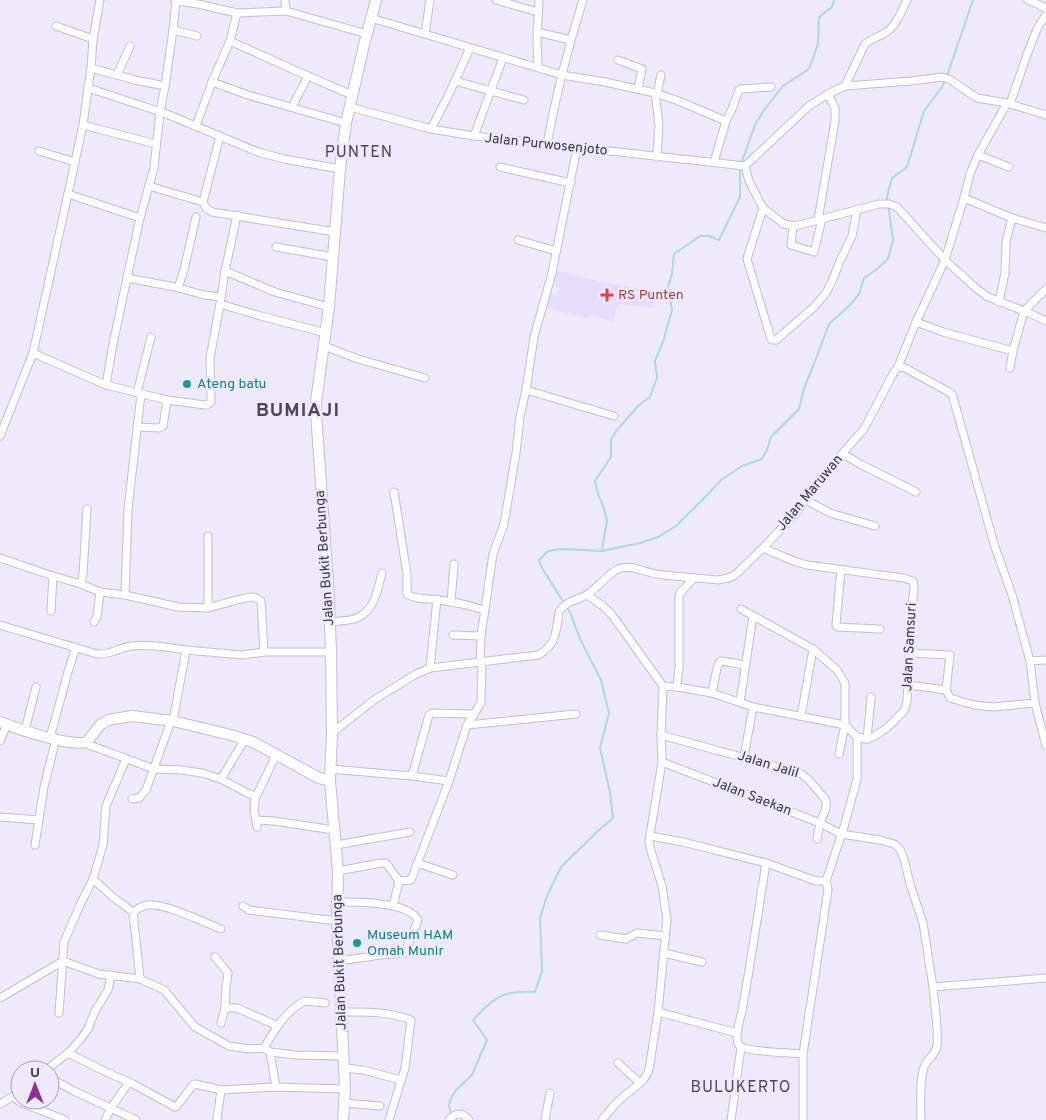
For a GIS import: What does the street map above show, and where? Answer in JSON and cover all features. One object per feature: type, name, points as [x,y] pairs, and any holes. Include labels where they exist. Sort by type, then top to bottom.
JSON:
[{"type":"main road","name":"Jalan Bukit Berbunga","points":[[343,1120],[346,1090],[338,961],[338,871],[330,781],[332,733],[330,622],[316,402],[329,307],[340,169],[346,123],[376,0]]},
{"type":"main road","points":[[3,723],[53,738],[84,743],[106,721],[132,716],[172,721],[210,729],[245,740],[260,746],[319,778],[330,781]]},
{"type":"street","points":[[0,436],[33,353],[83,125],[93,39],[100,0]]},
{"type":"street","points":[[285,0],[286,11]]},
{"type":"street","points":[[425,34],[430,0]]},
{"type":"street","points":[[496,0],[538,12]]},
{"type":"street","points":[[538,67],[537,32],[539,0]]},
{"type":"street","points":[[547,144],[554,105],[583,0]]},
{"type":"street","points":[[846,86],[865,44],[889,30],[897,20],[907,0]]},
{"type":"street","points":[[1028,0],[1046,8]]},
{"type":"street","points":[[106,385],[140,218],[154,168],[160,112],[173,30],[175,1],[198,2],[237,13],[286,11],[367,34]]},
{"type":"street","points":[[196,126],[230,41],[237,13]]},
{"type":"street","name":"Jalan Maruwan","points":[[430,668],[542,653],[552,645],[562,608],[573,600],[587,596],[615,571],[633,568],[654,574],[718,580],[735,575],[763,548],[806,500],[833,464],[864,429],[898,367],[916,322],[945,260],[970,174],[978,155],[1009,104],[1038,27],[1046,15]]},
{"type":"street","points":[[371,18],[562,75],[656,93],[726,121]]},
{"type":"street","points":[[56,26],[93,39]]},
{"type":"street","points":[[173,30],[197,36]]},
{"type":"street","points":[[537,32],[571,40]]},
{"type":"street","points":[[230,41],[352,95]]},
{"type":"street","points":[[117,75],[130,46]]},
{"type":"street","points":[[431,129],[470,48]]},
{"type":"street","points":[[474,136],[502,58]]},
{"type":"street","points":[[618,60],[642,70],[638,89]]},
{"type":"street","points":[[91,68],[165,86]]},
{"type":"street","points":[[657,157],[656,93],[661,75]]},
{"type":"street","points":[[292,107],[308,76]]},
{"type":"street","points":[[1046,115],[1009,104],[977,98],[949,78],[942,77],[846,86],[828,94],[809,106],[741,166],[763,208],[784,224],[793,226],[879,204],[889,204],[897,207],[945,260],[976,289],[988,297],[1046,321]]},
{"type":"street","points":[[455,81],[524,100]]},
{"type":"street","points":[[212,82],[248,95],[346,123]]},
{"type":"street","points":[[714,162],[726,121],[740,89],[771,87]]},
{"type":"street","points":[[88,88],[160,112],[258,152],[284,159],[340,169]]},
{"type":"street","points":[[793,226],[791,245],[814,252],[835,121],[835,108],[828,94]]},
{"type":"street","name":"Jalan Purwosenjoto","points":[[350,107],[431,129],[474,136],[741,166]]},
{"type":"street","points":[[83,125],[156,144]]},
{"type":"street","points":[[220,136],[203,202],[206,208],[212,212],[336,232]]},
{"type":"street","points":[[338,871],[386,863],[399,880],[411,880],[449,780],[467,725],[481,703],[481,636],[493,554],[504,524],[534,337],[552,273],[577,148]]},
{"type":"street","points":[[39,151],[75,162]]},
{"type":"street","points":[[978,155],[1009,166]]},
{"type":"street","points":[[500,167],[570,183]]},
{"type":"street","points":[[149,186],[203,202]]},
{"type":"street","points":[[68,194],[140,218]]},
{"type":"street","points":[[964,198],[1012,218],[1046,228]]},
{"type":"street","points":[[763,208],[747,259],[771,339],[773,340],[776,340],[807,314],[826,293],[852,236],[857,209]]},
{"type":"street","points":[[33,353],[106,385],[167,400],[210,404],[210,358],[221,301],[224,272],[238,216]]},
{"type":"street","points":[[178,288],[196,217]]},
{"type":"street","points":[[999,302],[1005,273],[1006,242],[1012,218]]},
{"type":"street","points":[[518,240],[556,251]]},
{"type":"street","points":[[276,247],[333,257]]},
{"type":"street","points":[[224,272],[275,292],[329,307]]},
{"type":"street","points":[[127,278],[204,295],[261,316],[326,333]]},
{"type":"street","points":[[1010,368],[1024,311],[1046,288]]},
{"type":"street","points":[[916,322],[944,332],[1013,351]]},
{"type":"street","points":[[125,595],[128,508],[139,393],[151,337]]},
{"type":"street","points":[[324,346],[358,359],[425,378]]},
{"type":"street","points":[[898,367],[905,368],[952,395],[994,544],[1012,595],[1030,661],[1035,703],[1046,746]]},
{"type":"street","points":[[526,390],[614,416]]},
{"type":"street","points":[[137,427],[159,428],[163,426],[167,400]]},
{"type":"street","points":[[843,454],[916,492]]},
{"type":"street","points":[[394,492],[407,574],[407,594],[413,597],[451,602],[484,610]]},
{"type":"street","points":[[806,500],[830,513],[874,526]]},
{"type":"street","points":[[81,584],[87,508]]},
{"type":"street","points":[[208,536],[208,608]]},
{"type":"street","name":"Jalan Samsuri","points":[[763,548],[796,562],[904,578],[913,581],[907,702],[904,711],[887,728],[873,738],[867,739]]},
{"type":"street","points":[[0,558],[100,592],[125,595],[178,607],[208,608],[254,597],[261,601],[264,652]]},
{"type":"street","points":[[451,602],[454,564]]},
{"type":"street","points":[[841,570],[837,627],[880,629]]},
{"type":"street","points":[[330,622],[352,620],[365,614],[373,603],[382,573]]},
{"type":"street","points":[[51,610],[53,576]]},
{"type":"street","points":[[677,687],[678,600],[680,593],[694,578]]},
{"type":"street","points":[[94,622],[100,592]]},
{"type":"street","points":[[587,596],[603,606],[612,615],[663,686],[662,762],[650,836],[651,850],[662,886],[667,913],[658,1012],[649,1070],[646,1078],[623,1096],[602,1120]]},
{"type":"street","points":[[332,733],[374,700],[416,674],[430,668],[437,600]]},
{"type":"street","points":[[741,609],[813,649],[837,670],[845,683],[845,725],[840,754]]},
{"type":"street","points":[[740,702],[754,616]]},
{"type":"street","points":[[0,625],[102,654],[137,646],[166,646],[186,650],[242,655],[264,652],[331,652]]},
{"type":"street","points":[[453,634],[481,636]]},
{"type":"street","points":[[35,845],[53,738],[68,672],[76,647]]},
{"type":"street","points":[[801,716],[813,649]]},
{"type":"street","points":[[132,799],[139,798],[146,790],[172,721],[186,650]]},
{"type":"street","points":[[909,653],[950,655],[946,690],[950,698],[992,707],[1035,703]]},
{"type":"street","points":[[1030,661],[1046,660]]},
{"type":"street","points":[[712,693],[720,662],[745,665]]},
{"type":"street","points":[[909,685],[946,690]]},
{"type":"street","points":[[663,686],[712,693],[753,707],[845,725],[857,737],[867,739],[871,697]]},
{"type":"street","points":[[25,730],[36,687]]},
{"type":"street","points":[[744,757],[753,707]]},
{"type":"street","points":[[412,776],[429,715],[432,713],[474,714]]},
{"type":"street","points":[[467,725],[576,714]]},
{"type":"street","points":[[0,741],[3,723]]},
{"type":"street","name":"Jalan Jalil","points":[[661,735],[804,775],[827,802],[817,839]]},
{"type":"street","points":[[802,1120],[803,1054],[828,890],[826,881],[857,779],[857,737]]},
{"type":"street","points":[[221,779],[245,740]]},
{"type":"street","points":[[84,743],[154,769],[188,770],[202,773],[221,779],[256,796]]},
{"type":"street","points":[[276,755],[256,796],[254,810],[256,824],[274,821],[334,830]]},
{"type":"street","points":[[59,1013],[64,942],[93,879],[103,845],[106,806],[126,759]]},
{"type":"street","name":"Jalan Saekan","points":[[662,762],[820,823],[841,834],[880,840],[894,844],[900,849],[923,923],[933,987],[937,1030],[937,1046],[933,1056],[924,1068],[920,1093],[921,1120]]},
{"type":"street","points":[[330,769],[449,780]]},
{"type":"street","points":[[0,817],[38,820]]},
{"type":"street","points":[[336,845],[410,832]]},
{"type":"street","points":[[650,836],[683,842],[766,863],[816,881],[826,881]]},
{"type":"street","points":[[417,863],[453,876]]},
{"type":"street","points":[[766,863],[737,1033],[738,1043],[741,1047],[747,1049],[803,1054]]},
{"type":"street","points":[[93,879],[133,912],[140,979]]},
{"type":"street","points":[[393,906],[399,880]]},
{"type":"street","points":[[337,902],[360,902],[393,906],[405,910],[418,919],[406,953],[381,954],[338,961]]},
{"type":"street","points":[[133,912],[144,906],[157,906],[221,929]]},
{"type":"street","points":[[243,906],[249,910],[337,921]]},
{"type":"street","points":[[600,935],[626,939],[637,933],[665,936]]},
{"type":"street","points":[[664,953],[702,962]]},
{"type":"street","points":[[214,957],[228,973],[225,1008],[221,1023]]},
{"type":"street","points":[[63,961],[96,973],[140,979],[164,990],[195,1027],[229,1046],[295,1055],[344,1056]]},
{"type":"street","points":[[0,998],[63,961]]},
{"type":"street","points":[[59,1060],[68,1053],[88,1029],[95,1011],[108,990],[111,975]]},
{"type":"street","points":[[933,987],[1046,978]]},
{"type":"street","points":[[276,1087],[267,1050],[278,1026],[291,1011],[304,1001],[325,1003]]},
{"type":"street","points":[[225,1008],[237,1008],[278,1026]]},
{"type":"street","points":[[341,1012],[373,1011],[410,1019],[412,1022],[405,1068],[389,1120]]},
{"type":"street","points":[[658,1012],[737,1033]]},
{"type":"street","points":[[730,1120],[741,1047]]},
{"type":"street","points":[[68,1053],[129,1082],[175,1107],[194,1085],[221,1090],[276,1087],[346,1090]]},
{"type":"street","points":[[618,1063],[640,1083]]},
{"type":"street","points":[[344,1068],[363,1070],[401,1080]]},
{"type":"street","points":[[104,1120],[129,1082]]},
{"type":"street","points":[[60,1083],[136,1120]]},
{"type":"street","points":[[217,1120],[221,1090]]},
{"type":"street","points":[[545,1120],[550,1093]]},
{"type":"street","points":[[344,1103],[380,1106]]},
{"type":"street","points":[[40,1110],[66,1120]]},
{"type":"street","points":[[450,1118],[464,1114],[469,1120]]},
{"type":"shaded area","name":"RS Punten","points":[[556,270],[606,283],[657,292],[653,308],[618,304],[613,322],[589,315],[588,318],[545,308],[549,293],[558,296],[560,289],[551,286]]},
{"type":"waterway","points":[[741,164],[755,125],[764,110],[783,86],[809,69],[818,44],[819,17],[832,7],[834,0]]},
{"type":"waterway","points":[[947,76],[973,0]]},
{"type":"waterway","points":[[564,603],[539,560],[548,551],[562,549],[602,551],[658,537],[676,526],[721,480],[742,466],[762,459],[771,437],[799,409],[804,388],[829,324],[859,294],[864,278],[888,259],[893,240],[887,197],[892,178],[907,167],[924,111],[945,80]]},
{"type":"waterway","points":[[602,550],[607,520],[595,481],[611,457],[611,439],[639,405],[650,397],[657,378],[655,361],[663,342],[672,310],[668,287],[672,274],[674,254],[700,236],[709,236],[719,240],[740,197],[740,168]]},
{"type":"waterway","points":[[451,1115],[449,1105],[451,1098],[456,1090],[472,1075],[487,1040],[473,1020],[487,1006],[500,997],[514,992],[535,992],[542,971],[540,918],[547,896],[561,867],[613,818],[610,792],[600,748],[609,713],[601,680],[580,639],[567,607]]},
{"type":"place","name":"RS Punten","points":[[607,295]]},
{"type":"place","name":"Ateng batu","points":[[187,384]]},
{"type":"place","name":"Museum HAM Omah Munir","points":[[357,943]]},
{"type":"district","name":"PUNTEN","points":[[359,153]]},
{"type":"district","name":"BUMIAJI","points":[[298,411]]},
{"type":"district","name":"BULUKERTO","points":[[741,1088]]}]
